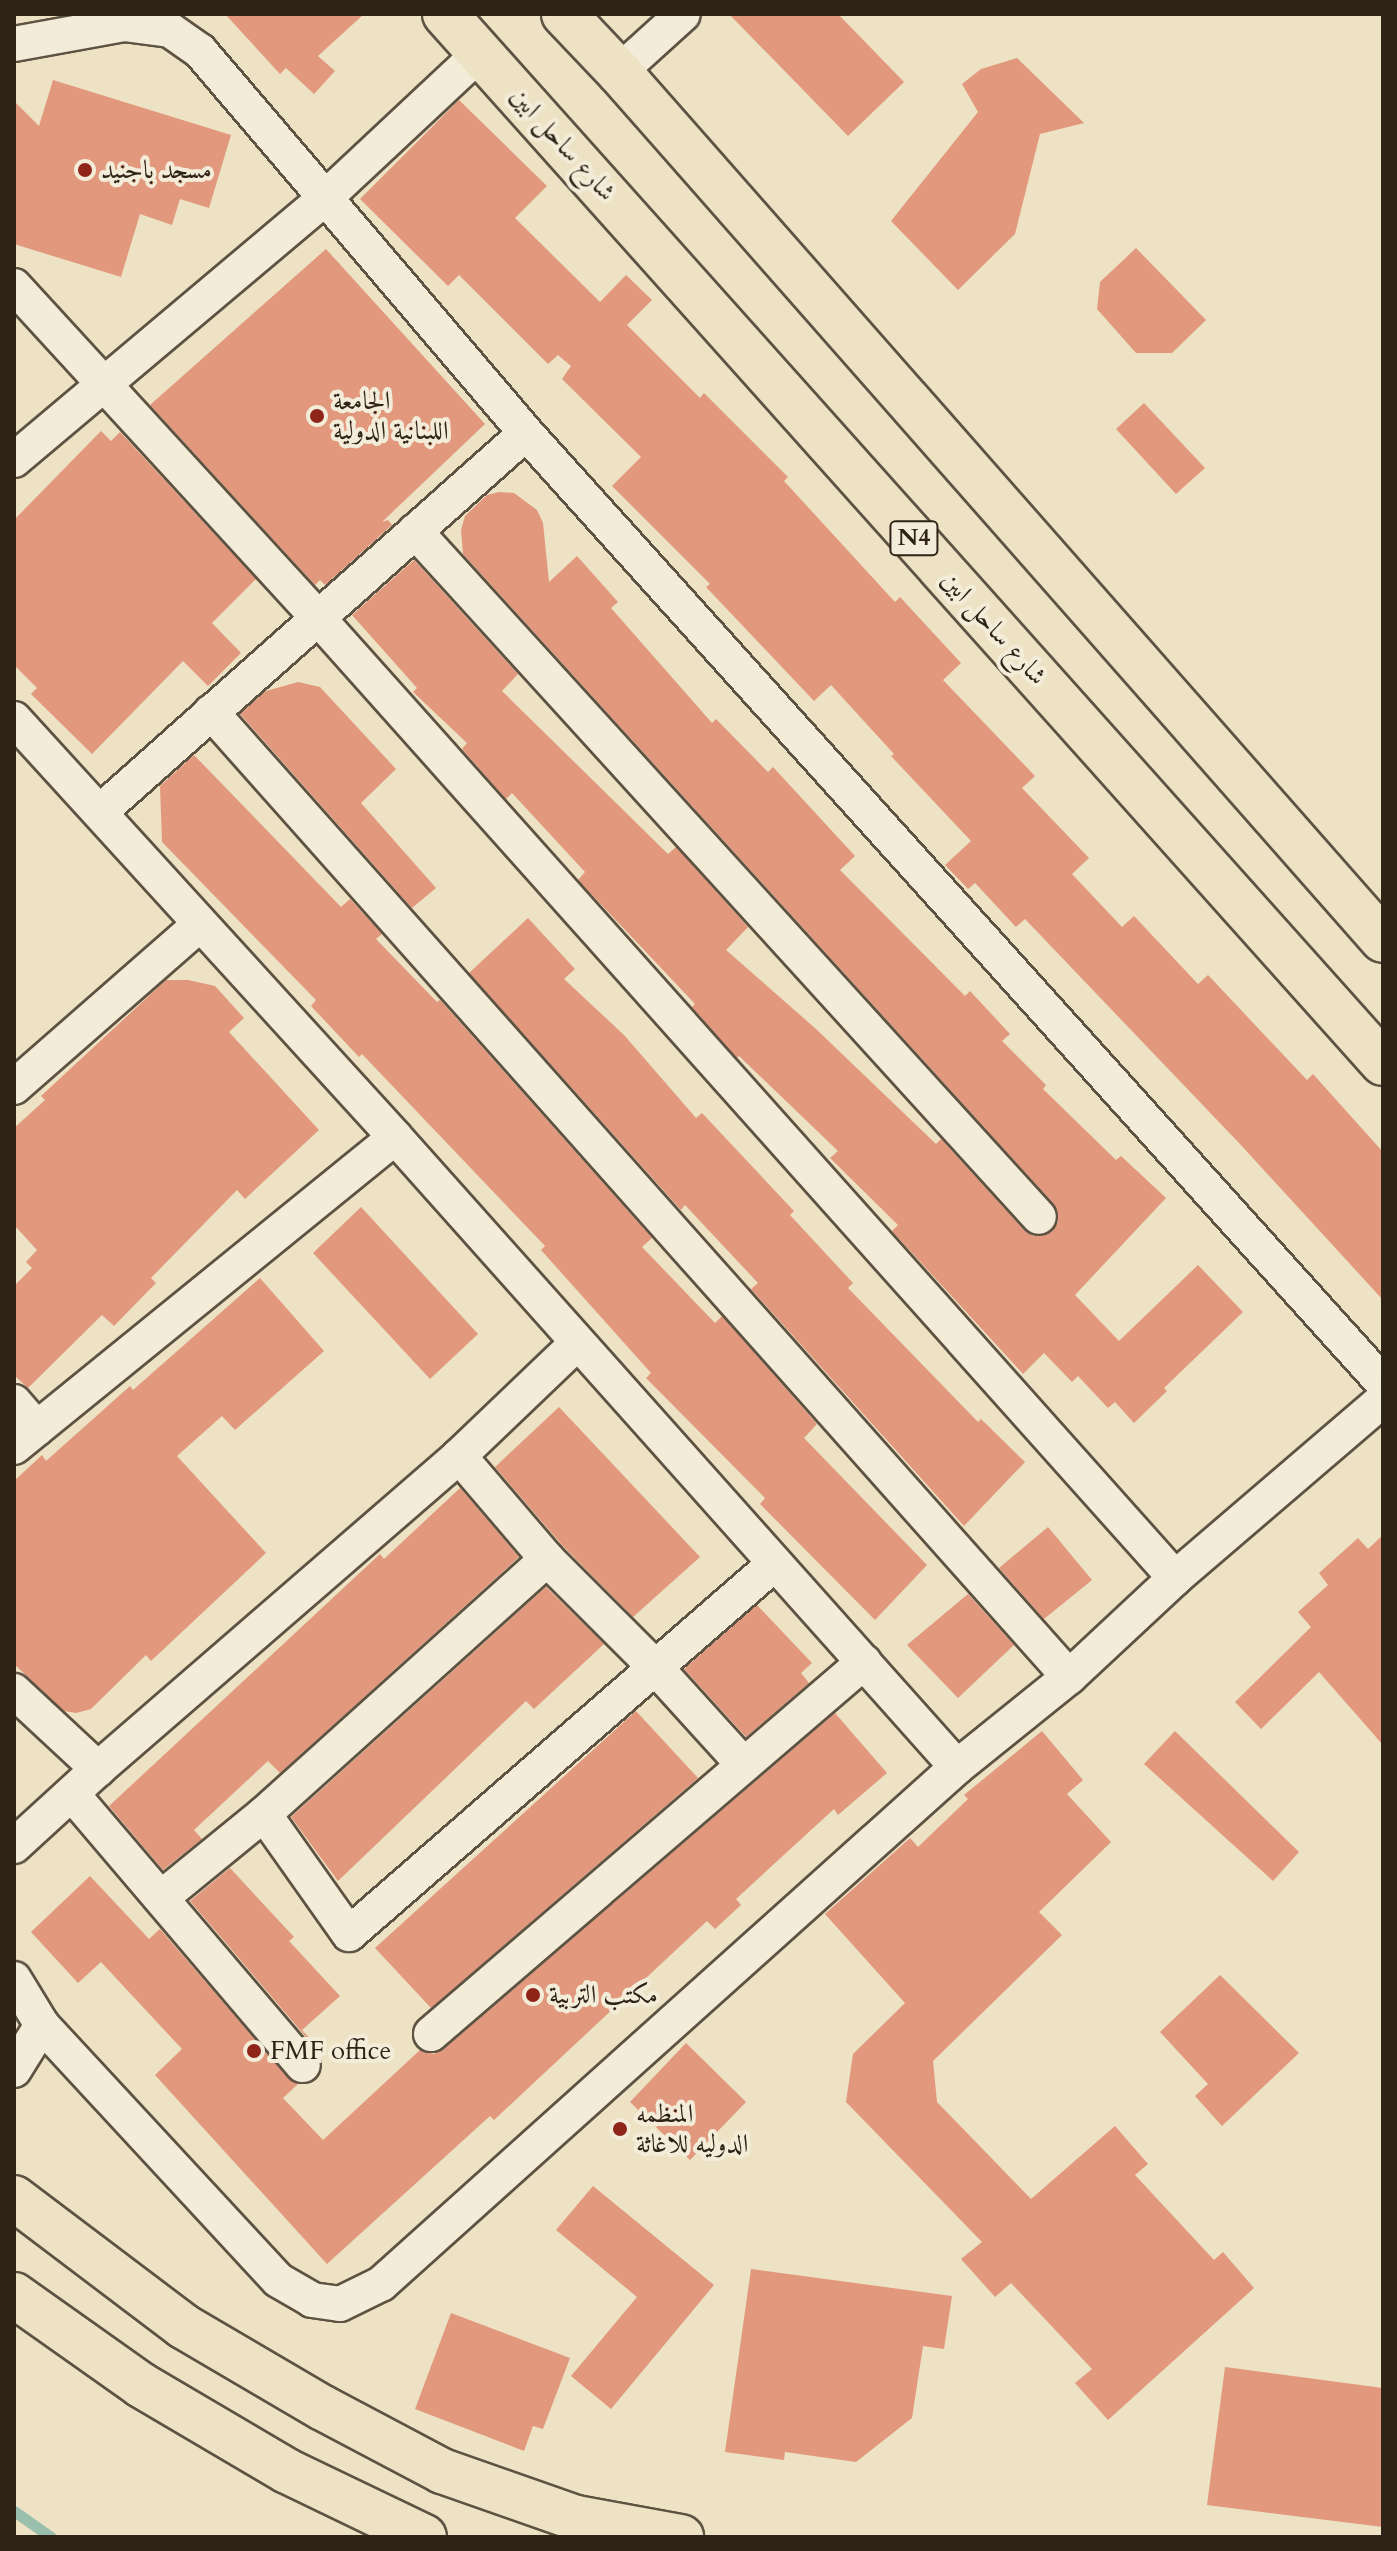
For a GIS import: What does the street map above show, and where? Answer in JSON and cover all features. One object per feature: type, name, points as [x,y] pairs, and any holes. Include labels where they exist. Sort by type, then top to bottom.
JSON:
[{"type":"highway","name":"شارع ساحل ابين","points":[[445,14],[1383,1063]]},
{"type":"highway","points":[[564,14],[619,72],[1383,940]]},
{"type":"highway","points":[[14,2198],[183,2326],[323,2408],[442,2471],[576,2518],[681,2537]]},
{"type":"highway","points":[[14,2295],[168,2401],[287,2471],[424,2537]]},
{"type":"street","points":[[619,72],[683,14]]},
{"type":"street","points":[[14,44],[124,24],[170,30],[200,51],[526,433],[1383,1383]]},
{"type":"street","points":[[14,460],[324,199],[481,52]]},
{"type":"street","points":[[14,286],[318,618],[1175,1578]]},
{"type":"street","points":[[100,812],[526,433]]},
{"type":"street","points":[[415,531],[1039,1217]]},
{"type":"street","points":[[211,712],[1069,1677]]},
{"type":"street","points":[[14,719],[395,1137],[773,1565],[957,1767]]},
{"type":"street","points":[[14,1087],[200,924]]},
{"type":"street","points":[[14,1402],[26,1437],[395,1137]]},
{"type":"street","points":[[14,1846],[98,1769],[459,1456],[576,1344]]},
{"type":"street","points":[[14,1979],[42,2025],[278,2280],[312,2300],[340,2304],[381,2284],[957,1767],[1069,1677],[1175,1578],[1383,1400]]},
{"type":"street","points":[[459,1456],[547,1559],[655,1667],[744,1765]]},
{"type":"street","points":[[161,1898],[264,1814],[547,1559]]},
{"type":"street","points":[[264,1814],[349,1934],[773,1565]]},
{"type":"street","points":[[431,2034],[864,1662]]},
{"type":"street","points":[[14,1691],[98,1769]]},
{"type":"street","points":[[72,1794],[303,2065]]},
{"type":"street","points":[[14,2070],[42,2025]]},
{"type":"building","points":[[225,14],[364,14],[318,56],[335,71],[314,94],[286,68],[280,74]]},
{"type":"building","points":[[729,14],[838,14],[904,82],[848,136]]},
{"type":"building","points":[[1017,58],[1084,123],[1040,134],[1015,234],[958,290],[891,221],[978,112],[962,84],[981,69]]},
{"type":"building","points":[[53,80],[231,135],[209,208],[180,199],[172,225],[140,214],[121,277],[14,244],[14,101],[39,126]]},
{"type":"building","points":[[459,100],[547,186],[515,218],[600,302],[626,275],[652,300],[627,325],[700,398],[704,393],[788,477],[784,481],[895,602],[900,597],[961,663],[943,680],[1035,776],[1022,788],[1089,858],[1072,874],[1122,927],[1134,916],[1198,984],[1208,975],[1307,1080],[1313,1074],[1383,1152],[1383,1300],[1239,1143],[1025,919],[1016,927],[975,883],[968,889],[945,865],[971,841],[891,756],[894,754],[831,685],[814,701],[706,587],[710,584],[612,486],[641,457],[562,379],[571,366],[558,355],[548,364],[459,275],[448,286],[360,199]]},
{"type":"building","points":[[1136,248],[1206,320],[1172,353],[1136,353],[1097,309],[1100,282]]},
{"type":"building","name":"الجامعة اللبنانية الدولية","points":[[326,249],[485,424],[382,522],[388,520],[392,525],[325,585],[320,580],[315,585],[150,405]]},
{"type":"building","points":[[1144,403],[1205,468],[1176,494],[1116,429]]},
{"type":"building","points":[[101,431],[111,441],[120,432],[256,579],[212,623],[241,653],[208,686],[183,661],[92,754],[31,694],[37,688],[14,665],[14,520]]},
{"type":"building","points":[[514,493],[537,510],[543,523],[549,582],[577,556],[618,602],[611,608],[712,723],[716,719],[768,772],[773,767],[855,856],[840,870],[965,996],[970,991],[1010,1034],[1002,1041],[1046,1085],[1043,1089],[1116,1160],[1121,1156],[1166,1198],[1075,1295],[1119,1341],[1198,1265],[1243,1312],[1164,1388],[1167,1391],[1134,1423],[1115,1402],[1108,1408],[1078,1376],[1072,1382],[1044,1353],[1023,1374],[892,1231],[898,1225],[830,1158],[838,1151],[739,1056],[737,1058],[692,1007],[695,1004],[578,880],[585,872],[512,793],[506,799],[462,749],[467,743],[413,692],[417,688],[352,615],[414,560],[518,674],[502,691],[668,854],[676,847],[748,927],[726,950],[816,1029],[936,1144],[941,1139],[1024,1230],[1034,1236],[1052,1232],[1058,1222],[1054,1204],[463,554],[461,530],[465,516],[487,495]]},
{"type":"building","points":[[298,682],[320,687],[396,769],[361,803],[436,888],[412,908],[240,714],[266,691]]},
{"type":"building","points":[[194,755],[341,907],[350,899],[382,934],[376,939],[437,1002],[440,1000],[652,1238],[642,1247],[715,1323],[722,1316],[817,1424],[804,1438],[927,1565],[875,1620],[760,1504],[765,1498],[646,1378],[651,1373],[541,1250],[545,1246],[362,1054],[359,1057],[311,1006],[316,1000],[162,842],[160,786]]},
{"type":"building","points":[[528,918],[575,969],[564,979],[624,1035],[696,1118],[702,1113],[794,1211],[790,1215],[853,1283],[848,1288],[978,1422],[981,1419],[1025,1462],[964,1526],[751,1289],[758,1283],[685,1205],[681,1210],[469,973]]},
{"type":"building","points":[[166,980],[188,980],[215,986],[244,1018],[229,1032],[319,1130],[245,1199],[237,1190],[151,1278],[156,1283],[114,1326],[102,1315],[28,1388],[14,1375],[14,1286],[32,1268],[26,1262],[37,1250],[14,1225],[14,1128],[45,1100],[41,1096]]},
{"type":"building","points":[[361,1207],[478,1334],[430,1379],[313,1253]]},
{"type":"building","points":[[260,1278],[324,1351],[235,1430],[222,1416],[177,1456],[266,1553],[151,1661],[146,1655],[91,1709],[76,1713],[64,1711],[14,1664],[14,1481],[42,1455],[46,1461],[130,1386],[133,1390]]},
{"type":"building","points":[[559,1407],[700,1557],[633,1617],[562,1545],[495,1467]]},
{"type":"building","points":[[460,1488],[519,1557],[280,1773],[268,1761],[194,1830],[202,1839],[163,1870],[109,1806],[380,1554],[384,1559]]},
{"type":"building","points":[[1048,1527],[1092,1580],[1044,1619],[999,1568]]},
{"type":"building","points":[[1383,1535],[1383,1745],[1319,1672],[1261,1729],[1235,1702],[1311,1627],[1298,1612],[1328,1585],[1319,1573],[1358,1538],[1368,1549]]},
{"type":"building","points":[[546,1587],[604,1644],[534,1709],[526,1701],[338,1881],[291,1817]]},
{"type":"building","points":[[968,1594],[1014,1645],[958,1698],[907,1645]]},
{"type":"building","points":[[757,1605],[812,1663],[801,1673],[809,1683],[746,1737],[684,1669]]},
{"type":"building","points":[[636,1711],[698,1778],[431,2008],[375,1948]]},
{"type":"building","points":[[835,1713],[887,1773],[838,1815],[834,1809],[736,1899],[741,1905],[715,1929],[707,1921],[494,2120],[490,2116],[327,2264],[155,2075],[182,2049],[101,1962],[78,1983],[31,1932],[90,1876],[149,1939],[160,1929],[288,2078],[298,2084],[283,2098],[323,2140],[420,2050],[434,2054],[444,2049]]},
{"type":"building","points":[[1042,1731],[1083,1780],[1067,1794],[1111,1842],[1039,1912],[1062,1935],[933,2061],[937,2102],[1031,2199],[1115,2126],[1148,2164],[1135,2175],[1214,2260],[1223,2252],[1254,2288],[1108,2420],[1075,2383],[1092,2369],[1011,2283],[995,2297],[961,2259],[982,2242],[846,2102],[853,2054],[905,2003],[825,1914],[910,1838],[918,1847],[968,1799],[964,1795]]},
{"type":"building","points":[[1175,1731],[1299,1852],[1273,1881],[1144,1764]]},
{"type":"building","points":[[230,1868],[294,1937],[289,1941],[340,1996],[302,2030],[320,2049],[318,2051],[190,1901]]},
{"type":"building","points":[[1220,1975],[1299,2053],[1222,2126],[1195,2096],[1208,2084],[1160,2032]]},
{"type":"building","points":[[686,2043],[746,2102],[690,2160],[630,2102]]},
{"type":"building","points":[[593,2186],[714,2285],[611,2409],[571,2376],[637,2297],[556,2230]]},
{"type":"building","points":[[751,2269],[952,2296],[944,2349],[923,2346],[912,2418],[856,2462],[785,2452],[784,2460],[725,2452]]},
{"type":"building","points":[[451,2313],[570,2358],[543,2429],[533,2426],[524,2451],[415,2409]]},
{"type":"building","points":[[1225,2367],[1383,2388],[1383,2527],[1207,2505]]},
{"type":"waterway","points":[[14,2511],[51,2537]]},
{"type":"place","name":"مسجد باجنيد","points":[[85,170]]},
{"type":"place","name":"الجامعة اللبنانية الدولية","points":[[317,416]]},
{"type":"place","name":"مكتب التربية","points":[[533,1995]]},
{"type":"place","name":"FMF office","points":[[254,2051]]},
{"type":"place","name":"المنظمه الدوليه للاغاثة","points":[[620,2129]]}]
